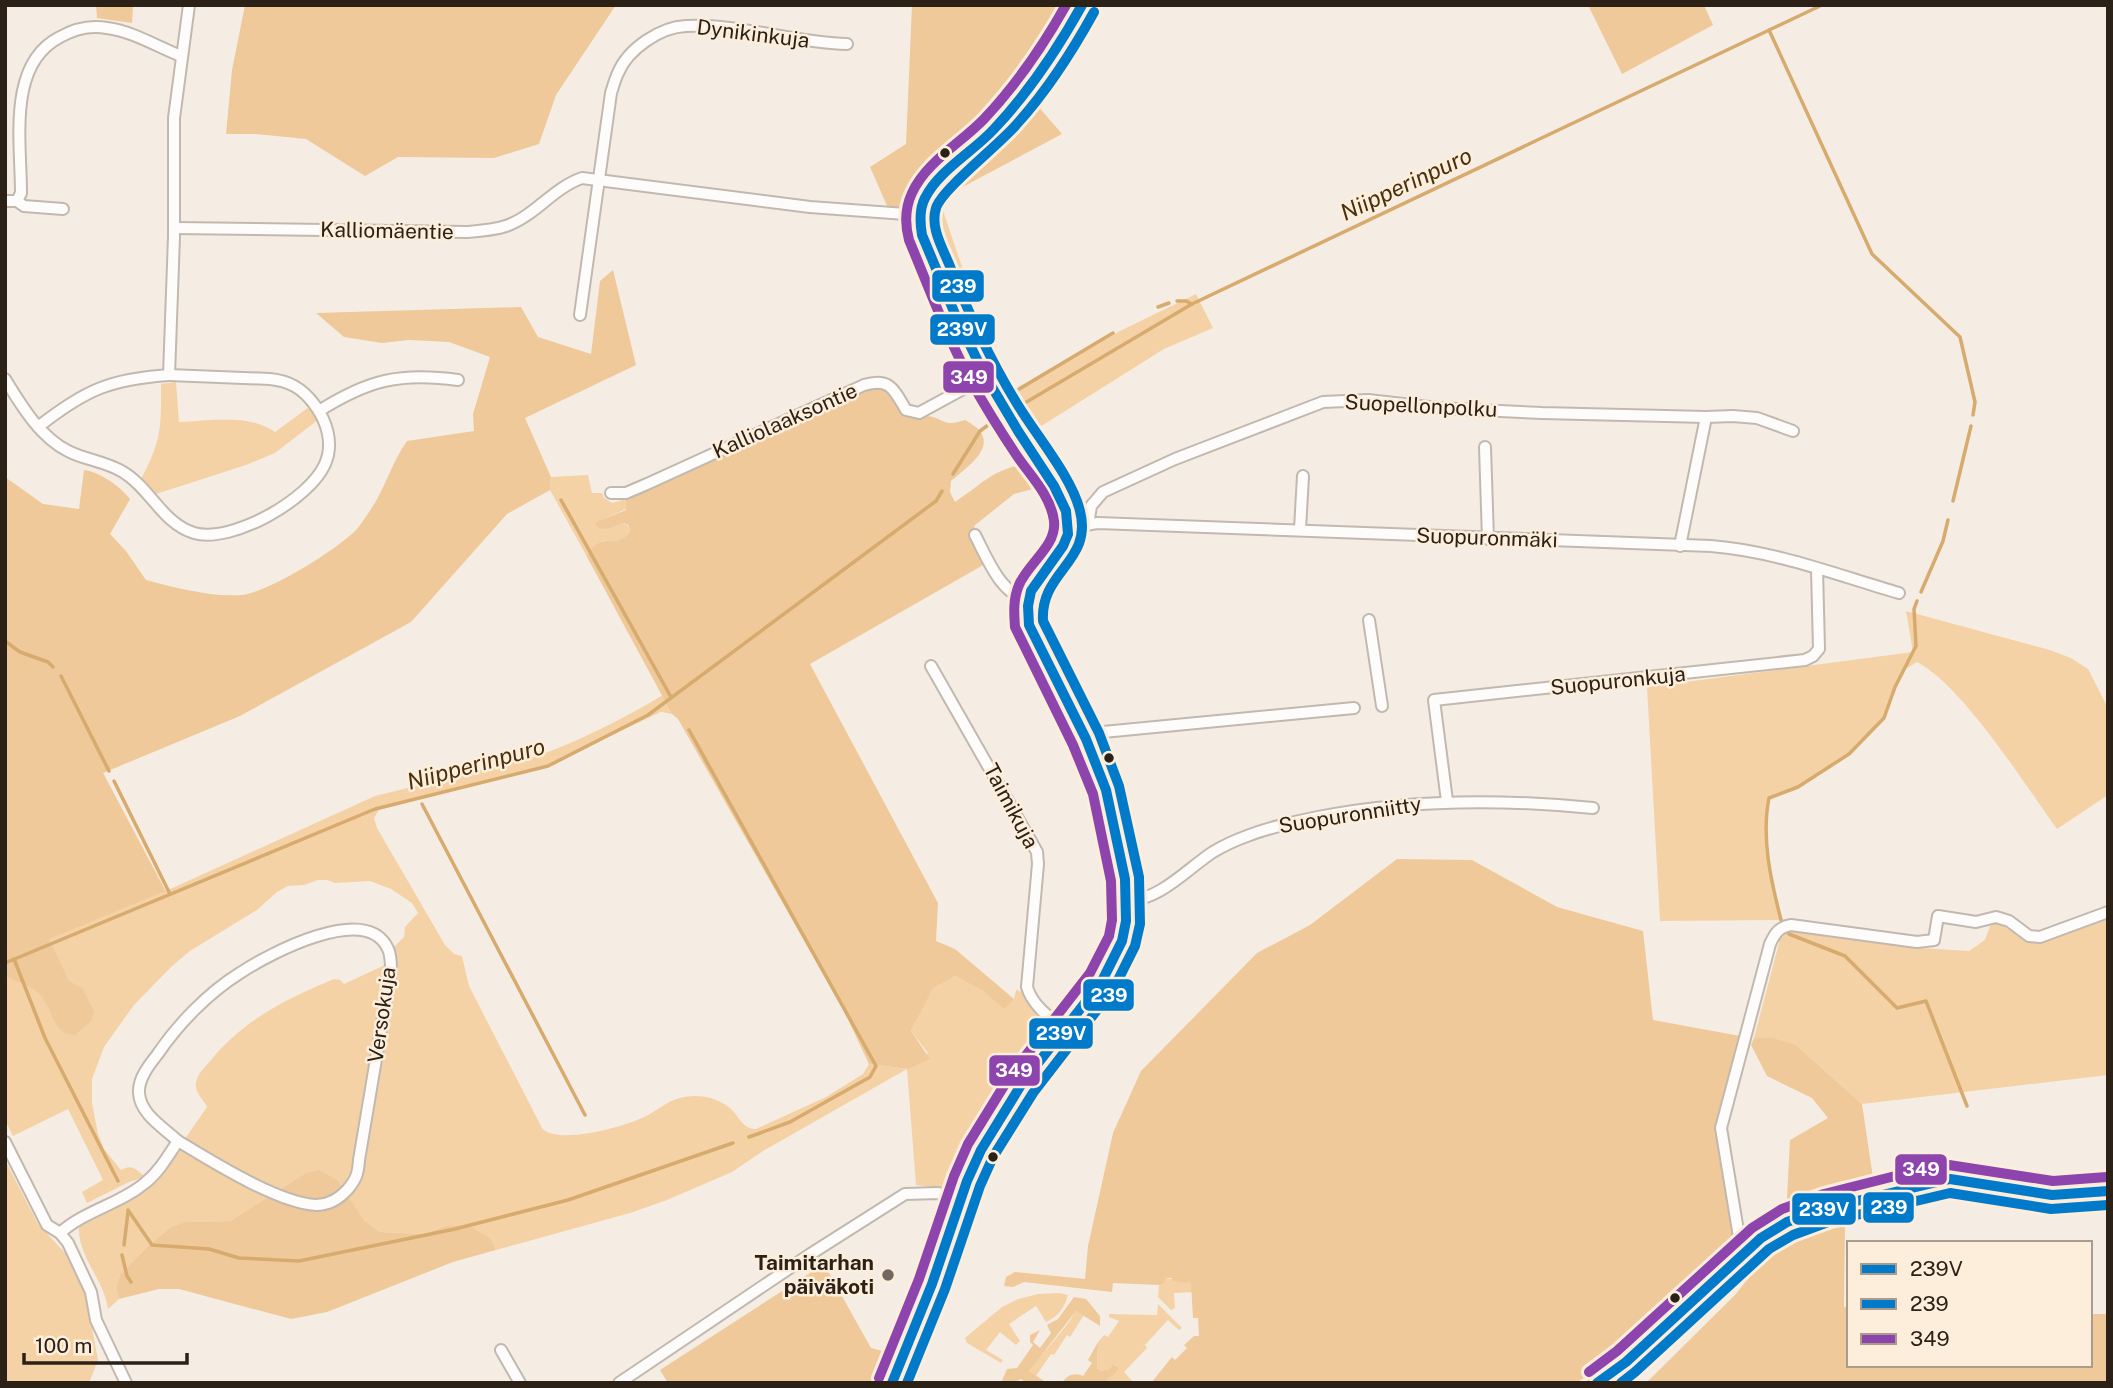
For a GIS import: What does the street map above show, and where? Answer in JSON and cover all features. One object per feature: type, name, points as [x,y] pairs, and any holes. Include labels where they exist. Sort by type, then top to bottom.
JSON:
[{"type":"street","points":[[169,375],[174,228],[174,118],[189,5]]},
{"type":"street","points":[[892,1383],[932,1284],[961,1200],[990,1133],[1021,1086],[1102,981],[1122,941],[1127,901],[1125,879],[1106,790],[1086,739],[1029,625],[1026,611],[1033,586],[1060,551],[1070,527],[1061,497],[985,377],[962,332],[922,235],[919,215],[928,192],[971,152],[1018,102],[1082,5]]},
{"type":"street","name":"Dynikinkuja","points":[[580,315],[611,93],[618,72],[639,46],[665,31],[685,26],[726,29],[825,44],[847,44]]},
{"type":"street","points":[[18,201],[21,193],[22,87],[30,66],[42,49],[66,34],[94,27],[116,29],[181,56]]},
{"type":"street","name":"Kalliomäentie","points":[[174,228],[467,232],[486,230],[506,226],[522,218],[571,182],[582,178],[810,207],[919,215]]},
{"type":"street","points":[[5,201],[18,201],[24,206],[63,209]]},
{"type":"street","points":[[5,379],[38,427],[55,444],[70,453],[114,467],[137,481],[180,527],[202,535],[218,534],[253,524],[300,494],[316,479],[325,465],[329,451],[325,424],[319,411],[307,395],[296,386],[283,381],[169,375],[132,377],[85,394],[38,427]]},
{"type":"street","points":[[319,411],[349,392],[374,382],[413,377],[458,380]]},
{"type":"street","name":"Kalliolaaksontie","points":[[611,493],[626,493],[864,385],[885,383],[894,390],[906,410],[919,413],[985,377]]},
{"type":"street","name":"Suopellonpolku","points":[[1088,525],[1091,506],[1103,492],[1175,459],[1323,402],[1368,400],[1438,408],[1542,414],[1733,416],[1757,418],[1793,431]]},
{"type":"street","points":[[1680,546],[1706,417]]},
{"type":"street","points":[[1485,447],[1488,539]]},
{"type":"street","points":[[1300,529],[1303,476]]},
{"type":"street","name":"Suopuronmäki","points":[[1070,527],[1098,523],[1300,529],[1740,549],[1899,593]]},
{"type":"street","points":[[975,535],[1005,587],[1018,598],[1027,600]]},
{"type":"street","name":"Suopuronkuja","points":[[1447,801],[1434,701],[1805,660],[1814,656],[1819,649],[1817,569]]},
{"type":"street","points":[[1369,620],[1382,706]]},
{"type":"street","name":"Taimikuja","points":[[931,666],[1037,852],[1027,987],[1029,995],[1064,1029]]},
{"type":"street","points":[[1086,739],[1103,732],[1354,708]]},
{"type":"street","name":"Suopuronniitty","points":[[1127,901],[1136,901],[1155,892],[1214,851],[1278,825],[1340,813],[1447,801],[1593,807]]},
{"type":"street","points":[[1742,1255],[1721,1128],[1770,944],[1783,926],[1917,942],[1934,940],[1938,916],[1976,922],[1996,917],[2009,921],[2029,936],[2040,937],[2108,912]]},
{"type":"street","name":"Versokuja","points":[[353,929],[382,941],[388,949],[391,970],[358,1177],[341,1196],[330,1203],[317,1205],[297,1201],[228,1170],[178,1141],[148,1115],[139,1092],[140,1083],[149,1066],[188,1016],[239,973],[298,942],[334,931],[353,929]]},
{"type":"street","points":[[60,1233],[75,1220],[144,1185],[161,1167],[178,1141]]},
{"type":"street","points":[[5,1142],[47,1225],[60,1233],[68,1243],[91,1292],[96,1320],[126,1383]]},
{"type":"street","points":[[1597,1383],[1626,1362],[1761,1238],[1787,1222],[1827,1208],[1926,1183],[1950,1180],[2052,1195],[2108,1191]]},
{"type":"street","points":[[619,1383],[905,1194],[938,1193],[961,1200]]},
{"type":"street","points":[[501,1350],[520,1383]]},
{"type":"shaded area","points":[[96,5],[133,5],[132,23],[97,18]]},
{"type":"shaded area","points":[[245,5],[616,5],[556,95],[539,144],[494,158],[398,157],[365,176],[306,139],[226,134],[232,70]]},
{"type":"shaded area","points":[[912,5],[1065,5],[1003,97],[916,184],[905,210],[888,208],[870,167],[906,144]]},
{"type":"shaded area","points":[[1588,5],[1704,5],[1713,25],[1622,74]]},
{"type":"shaded area","points":[[1031,98],[1062,134],[940,199],[938,196],[965,174],[962,170],[999,135]]},
{"type":"shaded area","points":[[938,196],[997,370],[1015,392],[1120,331],[1196,294],[1213,328],[1164,349],[1027,435],[976,349],[927,232],[928,207],[933,206]]},
{"type":"shaded area","points":[[613,270],[636,365],[525,418],[551,477],[550,490],[507,514],[411,622],[240,716],[103,773],[165,891],[49,939],[69,981],[83,989],[94,1012],[91,1021],[75,1035],[60,1030],[46,1003],[36,991],[5,976],[5,477],[43,504],[79,509],[84,470],[115,485],[130,499],[110,534],[126,551],[146,580],[181,589],[229,595],[241,595],[268,587],[302,569],[357,529],[375,504],[407,441],[474,431],[473,414],[490,357],[449,342],[409,340],[382,343],[344,337],[316,313],[521,307],[538,337],[591,354],[600,281]]},
{"type":"shaded area","points":[[176,382],[179,422],[241,420],[253,422],[275,432],[309,407],[319,419],[275,453],[156,494],[141,479],[157,443],[161,384]]},
{"type":"shaded area","points":[[872,387],[890,393],[912,417],[927,416],[947,423],[965,420],[983,436],[981,452],[951,481],[950,492],[955,502],[988,478],[1026,464],[1040,487],[1014,494],[974,526],[992,560],[810,664],[938,903],[936,941],[955,949],[1014,999],[1004,1009],[983,991],[955,976],[933,988],[911,1031],[930,1059],[908,1069],[869,1064],[843,1009],[678,719],[672,714],[586,555],[603,541],[619,540],[627,536],[630,531],[624,523],[607,529],[596,525],[596,522],[626,510],[626,499]]},
{"type":"shaded area","points":[[588,475],[592,493],[602,493],[604,498],[612,503],[626,499],[626,509],[597,522],[607,529],[623,523],[630,531],[623,540],[603,541],[586,555],[550,490],[551,477]]},
{"type":"shaded area","points":[[1906,611],[2050,650],[2071,658],[2088,669],[2108,708],[2108,795],[2057,829],[1973,714],[1935,674],[1917,662],[1904,670],[1884,718],[1849,754],[1798,787],[1769,798],[1767,844],[1781,920],[1660,921],[1647,687],[1913,652]]},
{"type":"shaded area","points":[[663,695],[672,714],[661,712],[549,765],[379,810],[374,818],[377,828],[445,945],[454,954],[462,956],[469,986],[542,1128],[562,1135],[609,1129],[637,1120],[671,1101],[693,1096],[720,1102],[731,1109],[744,1125],[756,1129],[826,1097],[863,1074],[869,1064],[908,1069],[928,1053],[911,1031],[933,987],[955,976],[983,991],[1004,1008],[1014,999],[1016,990],[1023,992],[1051,1023],[981,1127],[955,1181],[945,1189],[916,1185],[907,1069],[763,1151],[732,1172],[630,1213],[496,1250],[491,1239],[446,1226],[423,1234],[380,1232],[364,1220],[352,1205],[304,1174],[230,1221],[187,1222],[172,1226],[120,1275],[116,1288],[119,1299],[108,1309],[102,1288],[82,1247],[79,1226],[138,1193],[173,1156],[207,1107],[196,1089],[198,1077],[237,1033],[300,994],[334,979],[344,984],[387,964],[391,950],[404,937],[405,927],[418,913],[412,903],[391,889],[370,881],[335,883],[318,880],[304,885],[288,886],[257,910],[190,951],[171,967],[134,1005],[104,1047],[92,1079],[92,1103],[104,1149],[121,1170],[134,1168],[145,1177],[87,1203],[82,1192],[103,1180],[68,1109],[13,1136],[5,1120],[5,808],[103,773],[166,891],[375,796],[535,757],[600,729]]},
{"type":"shaded area","points":[[1397,859],[1472,860],[1557,907],[1643,931],[1653,1020],[1740,1036],[1716,1126],[1736,1252],[1669,1302],[1618,1357],[1576,1383],[1151,1383],[1172,1357],[1175,1360],[1187,1348],[1184,1345],[1194,1336],[1199,1336],[1198,1318],[1193,1318],[1191,1283],[1166,1278],[1164,1283],[1159,1285],[1113,1283],[1112,1292],[1024,1282],[1013,1287],[1004,1286],[1006,1277],[1015,1272],[1085,1279],[1088,1246],[1113,1133],[1141,1071],[1257,953],[1310,925]]},
{"type":"shaded area","points":[[2108,918],[2108,1075],[1862,1104],[1795,1044],[1774,1038],[1754,1038],[1780,939],[1788,931],[1797,930],[1904,947],[1969,951],[1985,940],[1990,926],[1997,923],[2023,937],[2041,942]]},
{"type":"shaded area","points":[[1754,1038],[1774,1038],[1795,1044],[1862,1104],[1875,1191],[1786,1217],[1790,1140],[1828,1118],[1812,1098],[1767,1076],[1751,1045]]},
{"type":"shaded area","points":[[5,1160],[38,1224],[68,1256],[86,1295],[98,1360],[89,1383],[5,1383]]},
{"type":"shaded area","points":[[319,1170],[337,1180],[364,1220],[380,1232],[423,1234],[446,1226],[468,1225],[491,1239],[496,1250],[453,1262],[327,1312],[291,1319],[179,1289],[159,1289],[119,1299],[116,1288],[120,1275],[172,1226],[186,1222],[230,1221],[304,1174]]},
{"type":"shaded area","points":[[1845,1222],[1844,1307],[1847,1307],[1847,1367],[2092,1367],[2092,1314],[2108,1314],[2108,1383],[1646,1383],[1735,1295],[1767,1255],[1797,1235]]},
{"type":"shaded area","points":[[824,1264],[871,1348],[887,1352],[875,1383],[668,1383],[660,1370]]},
{"type":"shaded area","points":[[1165,1278],[1191,1283],[1194,1292],[1174,1293],[1175,1308],[1171,1310],[1158,1297],[1159,1285]]},
{"type":"shaded area","points":[[1038,1294],[1068,1295],[1065,1304],[1051,1320],[1046,1322],[1036,1306],[1009,1324],[1020,1341],[1016,1345],[1000,1332],[986,1350],[1003,1360],[1001,1363],[967,1343],[965,1338],[1002,1307]]},
{"type":"shaded area","points":[[1074,1297],[1086,1299],[1100,1316],[1100,1326],[1076,1311],[1029,1371],[1047,1383],[1026,1383],[1021,1379],[1013,1383],[1001,1383],[1007,1369],[1017,1368],[1033,1345],[1030,1335],[1040,1330],[1033,1342],[1040,1348],[1051,1333],[1047,1325],[1058,1319]]},
{"type":"shaded area","points":[[1158,1304],[1182,1328],[1179,1330],[1168,1320],[1145,1345],[1147,1348],[1124,1372],[1134,1383],[1109,1383],[1107,1379],[1119,1368],[1115,1364],[1101,1371],[1097,1368],[1098,1342],[1104,1335],[1108,1337],[1119,1321],[1109,1317],[1109,1314],[1157,1315]]},
{"type":"shaded area","points":[[1076,1311],[1084,1315],[1070,1337],[1067,1335],[1036,1376],[1029,1371]]},
{"type":"shaded area","points":[[1098,1342],[1097,1368],[1101,1371],[1114,1364],[1119,1368],[1107,1379],[1109,1383],[1062,1383],[1071,1375],[1083,1376],[1092,1363],[1088,1360]]},
{"type":"waterway","name":"Niipperinpuro","points":[[1013,410],[1192,304],[1822,5]]},
{"type":"waterway","points":[[1769,30],[1872,254],[1960,337],[1975,402],[1973,415]]},
{"type":"waterway","points":[[1177,301],[1192,304]]},
{"type":"waterway","points":[[1158,307],[1169,303]]},
{"type":"waterway","points":[[1004,398],[1113,333]]},
{"type":"waterway","name":"Niipperinpuro","points":[[953,474],[980,431],[995,420]]},
{"type":"waterway","points":[[1953,501],[1971,426]]},
{"type":"waterway","name":"Niipperinpuro","points":[[5,963],[375,809],[548,766],[648,715],[936,501],[942,491]]},
{"type":"waterway","points":[[561,500],[671,697]]},
{"type":"waterway","points":[[1921,592],[1943,541],[1948,520]]},
{"type":"waterway","points":[[1781,920],[1767,844],[1769,798],[1798,787],[1849,754],[1884,718],[1895,687],[1916,646],[1914,609],[1917,601]]},
{"type":"waterway","points":[[5,641],[20,652],[48,662],[53,667]]},
{"type":"waterway","points":[[61,676],[109,771]]},
{"type":"waterway","points":[[689,730],[876,1066],[870,1077],[790,1122],[749,1137]]},
{"type":"waterway","points":[[114,781],[170,894]]},
{"type":"waterway","points":[[422,804],[585,1115]]},
{"type":"waterway","points":[[1789,934],[1845,956],[1897,1008],[1926,1001],[1967,1106]]},
{"type":"waterway","points":[[14,959],[45,1038],[118,1181]]},
{"type":"waterway","points":[[128,1210],[152,1245],[209,1249],[239,1258],[299,1261],[455,1229],[568,1200],[733,1143]]},
{"type":"waterway","points":[[124,1245],[128,1212]]},
{"type":"waterway","points":[[122,1255],[131,1282]]},
{"type":"transit line","name":"349","points":[[879,1378],[919,1279],[954,1176],[968,1144],[1010,1076],[1090,973],[1109,936],[1112,920],[1111,881],[1093,794],[1073,745],[1015,627],[1014,606],[1017,590],[1051,538],[1054,530],[1052,512],[1044,494],[999,429],[963,366],[909,240],[906,222],[910,199],[918,182],[935,162],[975,128],[1007,93],[1066,5]]},
{"type":"transit line","name":"239V","points":[[892,1383],[981,1150],[1021,1085],[1102,981],[1122,941],[1126,921],[1125,879],[1106,790],[1086,739],[1029,625],[1028,606],[1031,591],[1063,546],[1068,534],[1066,511],[1054,486],[983,372],[922,235],[920,221],[923,202],[931,188],[1007,115],[1031,85],[1082,5]]},
{"type":"transit line","name":"239","points":[[907,1383],[993,1157],[1033,1093],[1114,988],[1135,946],[1140,924],[1139,877],[1119,786],[1099,733],[1043,621],[1044,604],[1049,590],[1079,543],[1082,528],[1080,511],[1061,470],[1016,402],[988,352],[940,244],[935,222],[936,208],[940,200],[1008,134],[1038,99],[1094,12]]},
{"type":"transit line","name":"349","points":[[1589,1372],[1617,1351],[1752,1228],[1782,1209],[1824,1194],[1949,1165],[2053,1181],[2107,1177]]},
{"type":"transit line","name":"239V","points":[[1597,1383],[1626,1362],[1761,1238],[1787,1222],[1827,1208],[1950,1179],[2052,1195],[2108,1191]]},
{"type":"transit line","name":"239","points":[[1621,1383],[1769,1249],[1793,1235],[1831,1221],[1950,1193],[2051,1209],[2108,1205]]},
{"type":"place","name":"Taimitarhan päiväkoti","points":[[888,1275]]}]
